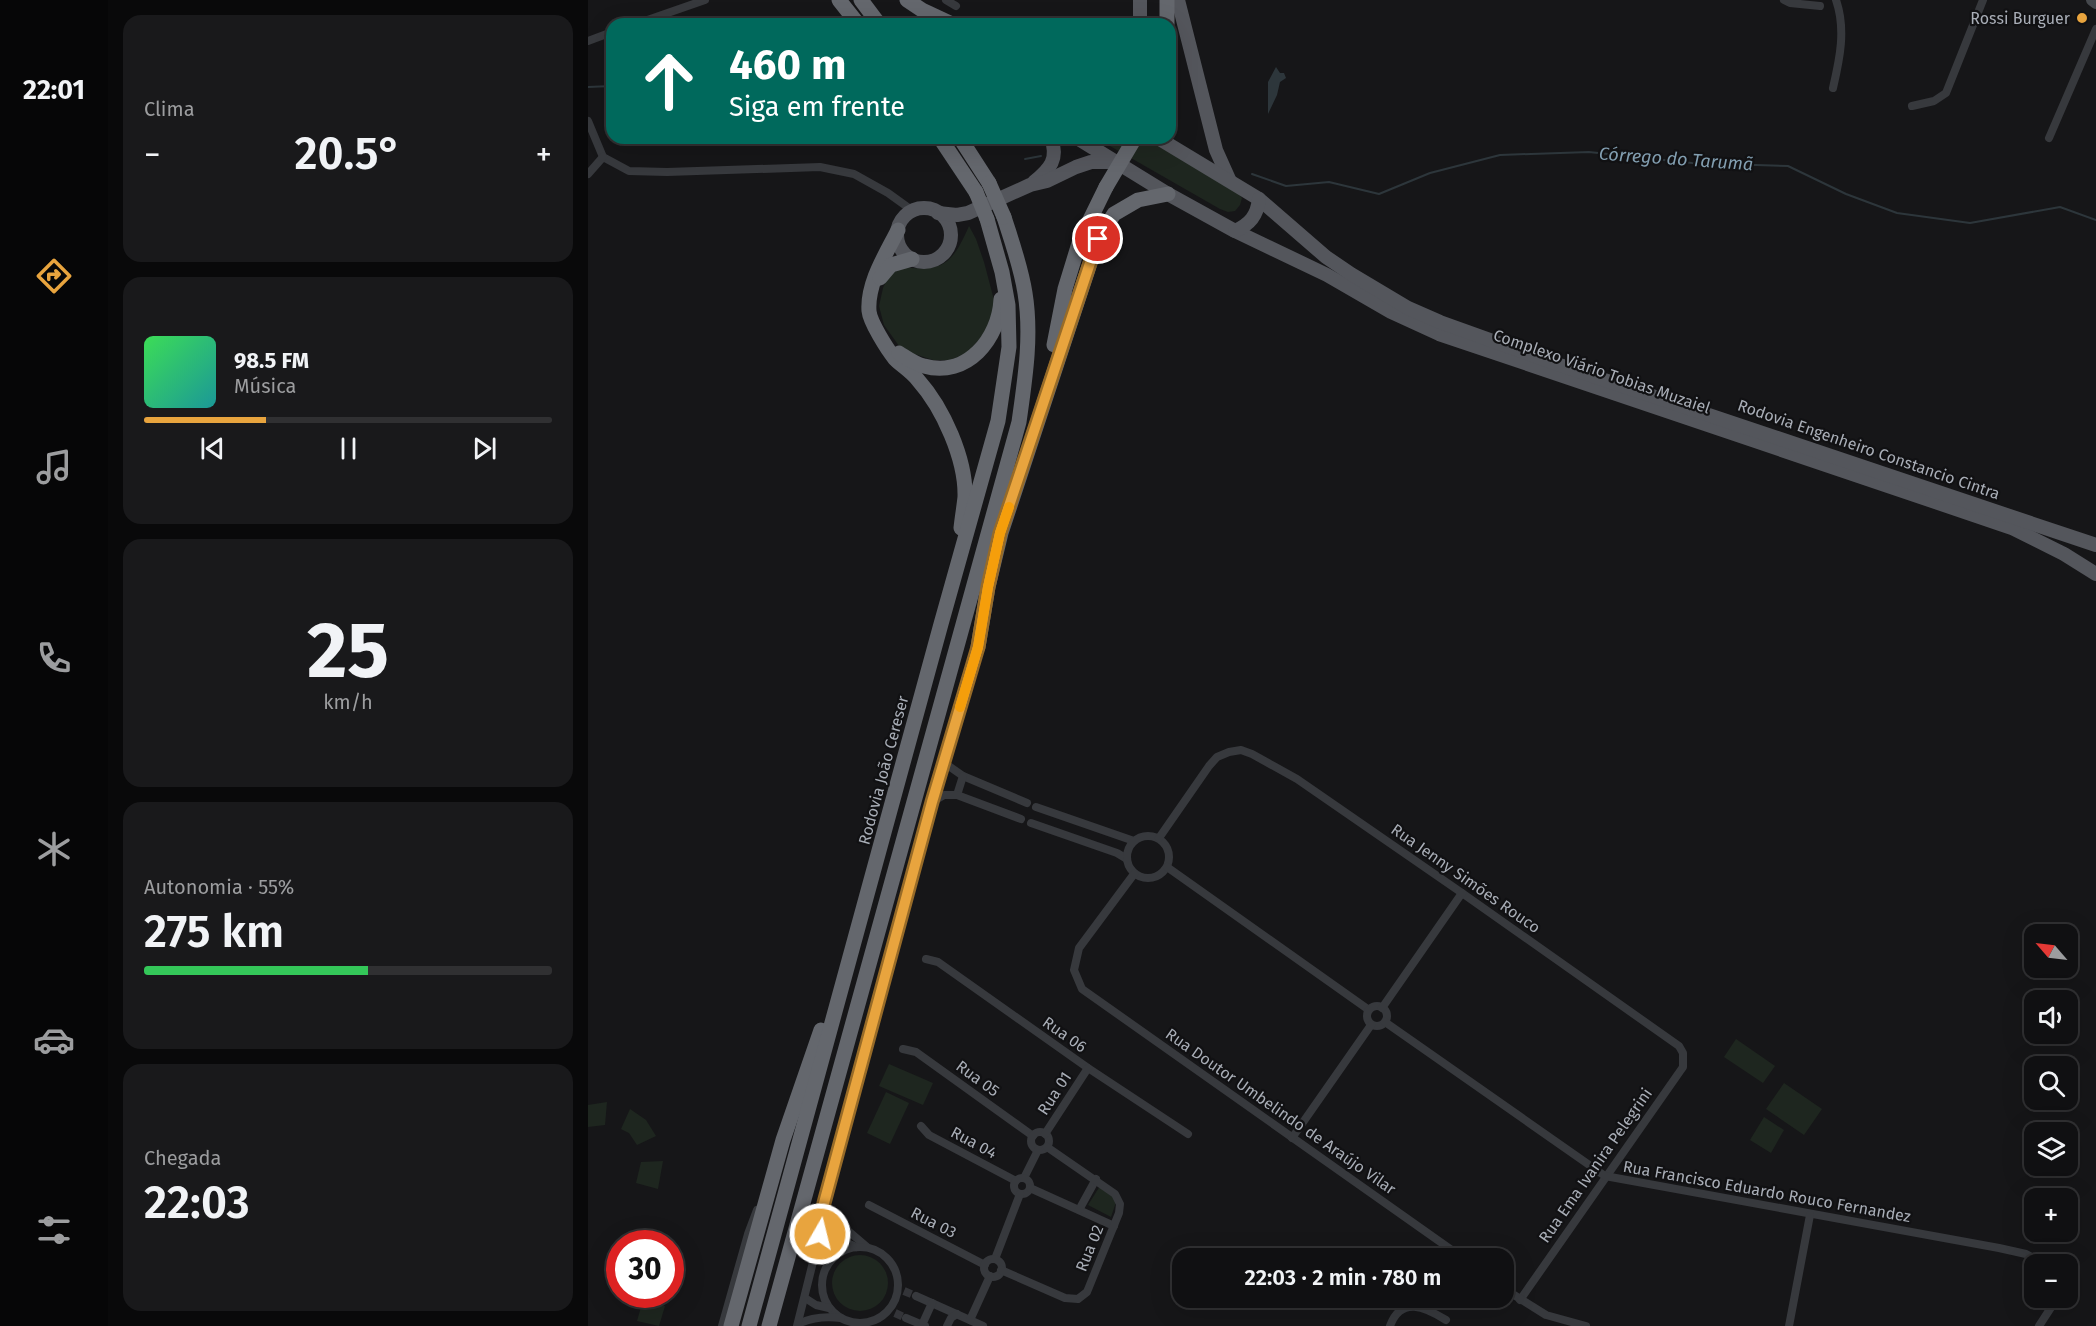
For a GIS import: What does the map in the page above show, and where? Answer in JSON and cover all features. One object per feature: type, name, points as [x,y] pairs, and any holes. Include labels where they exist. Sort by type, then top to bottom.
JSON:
[{"type":"highway","points":[[839,0],[853,18]]},
{"type":"highway","points":[[861,0],[874,18]]},
{"type":"highway","points":[[907,0],[939,18]]},
{"type":"highway","points":[[1167,0],[1167,18]]},
{"type":"highway","name":"Rodovia João Cereser","points":[[749,1326],[998,421],[1010,347],[1008,305],[1002,272],[987,219],[976,192],[944,144]]},
{"type":"highway","points":[[769,1326],[1019,422],[1027,354],[1028,317],[1025,293],[1004,217],[989,183],[964,144]]},
{"type":"highway","points":[[981,561],[1034,433],[1065,289],[1080,240],[1106,187],[1131,144]]},
{"type":"highway","points":[[978,647],[1000,533],[1098,239],[1114,214],[1138,200],[1168,194]]},
{"type":"highway","points":[[898,230],[875,278],[869,312],[894,358],[918,379],[931,397],[957,451],[965,496],[958,566]]},
{"type":"highway","points":[[873,288],[891,265],[912,259]]},
{"type":"highway","points":[[889,349],[923,366],[949,367],[965,362],[979,352],[993,335],[1001,310],[1002,272]]},
{"type":"highway","points":[[731,1326],[783,1140],[826,1014],[848,967]]},
{"type":"main road","points":[[1140,0],[1140,18]]},
{"type":"main road","points":[[1178,0],[1216,150],[1229,179]]},
{"type":"main road","points":[[2092,0],[2096,3]]},
{"type":"main road","points":[[1030,185],[1045,173],[1054,159],[1053,144]]},
{"type":"main road","name":"Complexo Viário Tobias Muzaiel","points":[[1086,144],[1168,194],[1235,231],[1317,269],[1391,312],[1439,334],[2012,528],[2064,554],[2096,574]]},
{"type":"main road","name":"Rodovia Engenheiro Constancio Cintra","points":[[1168,144],[1260,200],[1326,257],[1351,274],[1408,308],[1447,325],[2096,545]]},
{"type":"main road","points":[[968,213],[945,253],[929,262],[912,259],[900,247],[898,230],[906,216],[913,212],[928,209],[938,213],[957,215],[968,213],[1030,185],[1047,181],[1091,162],[1114,162]]},
{"type":"main road","points":[[1235,231],[1253,219],[1260,200]]},
{"type":"main road","points":[[938,213],[948,222],[951,230],[949,246]]},
{"type":"street","points":[[653,18],[705,0]]},
{"type":"street","points":[[946,0],[956,6]]},
{"type":"street","points":[[1784,0],[1790,3],[1820,6]]},
{"type":"street","points":[[1833,88],[1841,44],[1841,24],[1836,0]]},
{"type":"street","points":[[1912,106],[1934,101],[1946,93],[1983,0]]},
{"type":"street","points":[[2049,138],[2096,28]]},
{"type":"street","points":[[588,41],[606,34]]},
{"type":"street","points":[[588,121],[603,156],[629,171],[820,167],[854,174],[888,193],[913,212]]},
{"type":"street","points":[[588,174],[603,156]]},
{"type":"street","points":[[797,1325],[806,1298],[820,1234],[824,1203],[943,762],[978,647]]},
{"type":"street","name":"Rua Jenny Simões Rouco","points":[[1159,838],[1217,757],[1241,750],[1252,754],[1297,779],[1679,1046]]},
{"type":"street","points":[[943,762],[963,776],[1027,803]]},
{"type":"street","points":[[957,795],[963,776]]},
{"type":"street","points":[[932,802],[944,795],[957,795],[1021,819]]},
{"type":"street","points":[[1006,813],[1012,797]]},
{"type":"street","points":[[1036,807],[1134,841]]},
{"type":"street","points":[[1048,828],[1053,813]]},
{"type":"street","points":[[1031,822],[1117,853],[1127,859]]},
{"type":"street","points":[[1146,836],[1159,838],[1169,851],[1169,860],[1163,873],[1152,878],[1134,874],[1128,865],[1128,849],[1134,841],[1146,836]]},
{"type":"street","points":[[1167,867],[1369,1010]]},
{"type":"street","name":"Rua Doutor Umbelindo de Araújo Vilar","points":[[1134,874],[1079,948],[1074,970],[1082,988],[1449,1248]]},
{"type":"street","points":[[1382,1008],[1462,893]]},
{"type":"street","name":"Rua 06","points":[[926,959],[938,962],[1088,1068],[1188,1134]]},
{"type":"street","points":[[1373,1007],[1382,1008],[1386,1013],[1385,1022],[1379,1026],[1371,1025],[1366,1017],[1369,1010],[1373,1007]]},
{"type":"street","name":"Rua Francisco Eduardo Rouco Fernandez","points":[[1385,1022],[1605,1176],[2026,1254]]},
{"type":"street","points":[[1292,1138],[1371,1025]]},
{"type":"street","name":"Rua Ema Ivanira Pelegrini","points":[[1520,1300],[1683,1067],[1683,1053],[1679,1046]]},
{"type":"street","name":"Rua 05","points":[[903,1049],[916,1052],[1033,1136]]},
{"type":"street","name":"Rua 01","points":[[1045,1134],[1088,1068]]},
{"type":"street","name":"Rua 04","points":[[921,1126],[929,1135],[1020,1180]]},
{"type":"street","points":[[1038,1150],[1032,1144],[1033,1136],[1039,1133],[1045,1134],[1048,1140],[1047,1147]]},
{"type":"street","points":[[1020,1194],[1014,1187],[1038,1150],[1047,1147]]},
{"type":"street","points":[[1047,1147],[1096,1179],[1079,1210]]},
{"type":"street","name":"Rua 02","points":[[1001,1270],[1065,1299],[1076,1300],[1087,1292],[1120,1210],[1115,1194],[1096,1179]]},
{"type":"street","points":[[1020,1180],[1029,1181],[1030,1188],[1026,1193],[1020,1194]]},
{"type":"street","points":[[1030,1188],[1114,1226]]},
{"type":"street","points":[[722,1326],[748,1234],[756,1213],[769,1193]]},
{"type":"street","points":[[995,1259],[1020,1194]]},
{"type":"street","points":[[824,1203],[833,1218],[867,1248]]},
{"type":"street","name":"Rua 03","points":[[869,1205],[985,1265]]},
{"type":"street","points":[[1789,1326],[1810,1215]]},
{"type":"street","points":[[820,1234],[827,1238],[843,1240],[855,1247]]},
{"type":"street","points":[[797,1325],[827,1316],[861,1324],[876,1321],[892,1313],[901,1290],[896,1272],[882,1254],[867,1248],[855,1247],[844,1250],[827,1265],[822,1287],[824,1299],[829,1308],[842,1319]]},
{"type":"street","points":[[995,1259],[1001,1265],[1001,1270],[997,1275],[990,1276],[985,1272],[985,1265],[989,1260],[995,1259]]},
{"type":"street","points":[[970,1320],[990,1276]]},
{"type":"street","points":[[916,1296],[983,1326]]},
{"type":"street","points":[[1514,1296],[1545,1315],[1586,1326]]},
{"type":"street","points":[[806,1298],[816,1305],[829,1308]]},
{"type":"street","points":[[906,1318],[924,1325],[932,1303]]},
{"type":"street","points":[[1390,1326],[1393,1317],[1402,1308],[1416,1306],[1428,1309],[1446,1320]]},
{"type":"street","points":[[2038,1326],[2051,1308]]},
{"type":"street","points":[[947,1326],[951,1318],[957,1314]]},
{"type":"shaded area","points":[[1276,67],[1280,73],[1284,73],[1286,78],[1280,82],[1268,114],[1268,82]]},
{"type":"shaded area","points":[[1106,144],[1156,144],[1236,191],[1242,198],[1235,211],[1228,212]]},
{"type":"shaded area","points":[[969,226],[984,262],[994,300],[990,327],[967,353],[950,360],[933,360],[902,350],[884,325],[879,306],[889,275],[900,267],[927,268],[944,263],[957,250]]},
{"type":"shaded area","points":[[1736,1039],[1775,1066],[1763,1083],[1724,1057]]},
{"type":"shaded area","points":[[889,1064],[933,1083],[923,1105],[879,1086]]},
{"type":"shaded area","points":[[1784,1083],[1822,1109],[1804,1135],[1766,1109]]},
{"type":"shaded area","points":[[886,1092],[909,1103],[890,1144],[867,1133]]},
{"type":"shaded area","points":[[607,1102],[605,1125],[588,1127],[588,1105]]},
{"type":"shaded area","points":[[630,1109],[646,1120],[656,1136],[637,1145],[629,1133],[621,1129]]},
{"type":"shaded area","points":[[1764,1117],[1784,1130],[1771,1153],[1750,1140]]},
{"type":"shaded area","points":[[663,1161],[658,1189],[636,1183],[641,1162]]},
{"type":"shaded area","points":[[1100,1186],[1112,1195],[1116,1202],[1111,1217],[1088,1205]]},
{"type":"shaded area","points":[[855,1255],[865,1255],[880,1263],[886,1272],[888,1283],[886,1294],[880,1303],[865,1311],[855,1311],[844,1306],[837,1299],[832,1288],[832,1278],[837,1267],[844,1260]]},
{"type":"shaded area","points":[[641,1308],[664,1308],[659,1326],[637,1321]]},
{"type":"waterway","name":"Córrego do Tarumã","points":[[588,87],[606,86]]},
{"type":"waterway","name":"Córrego do Tarumã","points":[[1252,174],[1286,186],[1329,182],[1379,194],[1430,173],[1500,155],[1589,152],[1692,163],[1788,166],[1846,194],[1897,213],[1970,223],[2060,207],[2096,220]]},
{"type":"waterway","name":"Córrego do Tarumã","points":[[1025,159],[1041,156]]},
{"type":"tunnel","points":[[904,1291],[916,1296]]},
{"type":"tunnel","points":[[895,1313],[906,1318]]},
{"type":"slow traffic","points":[[960,707],[978,647],[988,587],[1000,533],[1009,507]]},
{"type":"place","name":"Rossi Burguer","points":[[2082,18]]},
{"type":"route","points":[[820,1234],[824,1203],[943,762],[978,647],[1000,533],[1098,239]]}]
